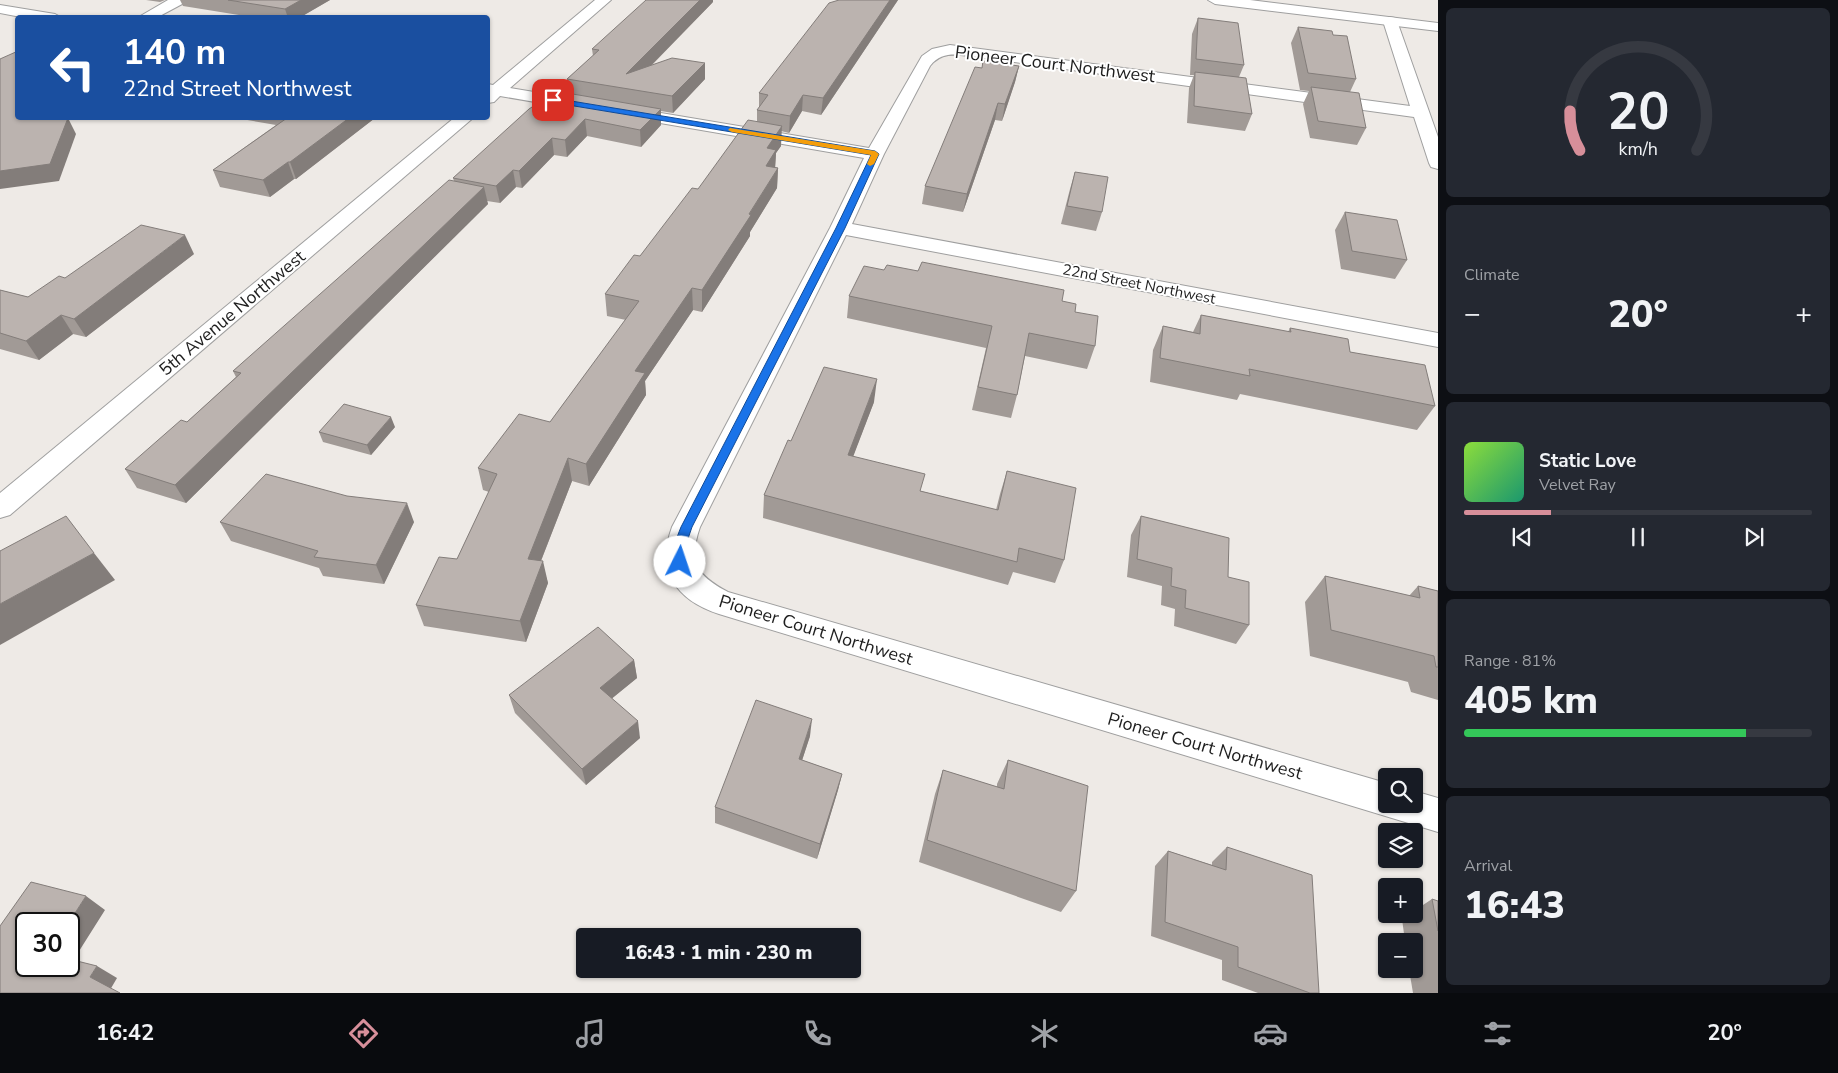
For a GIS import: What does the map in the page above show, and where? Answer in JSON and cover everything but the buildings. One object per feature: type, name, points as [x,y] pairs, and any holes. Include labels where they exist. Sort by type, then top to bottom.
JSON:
[{"type":"street","points":[[150,15],[179,0]]},
{"type":"street","points":[[490,93],[604,0]]},
{"type":"street","points":[[1215,0],[1438,27]]},
{"type":"street","points":[[0,9],[36,15]]},
{"type":"street","points":[[1390,21],[1438,163]]},
{"type":"street","name":"Pioneer Court Northwest","points":[[1378,798],[740,609],[704,595],[693,585],[684,573],[678,550],[681,538],[840,228],[875,154],[922,65],[930,55],[942,50],[970,51],[1422,113]]},
{"type":"street","points":[[490,93],[608,109],[875,154]]},
{"type":"street","name":"5th Avenue Northwest","points":[[0,508],[462,120]]},
{"type":"street","name":"22nd Street Northwest","points":[[840,228],[1438,340]]},
{"type":"street","points":[[1423,811],[1438,815]]},
{"type":"slow traffic","points":[[732,130],[875,154],[870,164]]},
{"type":"route","points":[[553,100],[875,154],[840,228],[686,527],[678,550],[680,562]]}]
